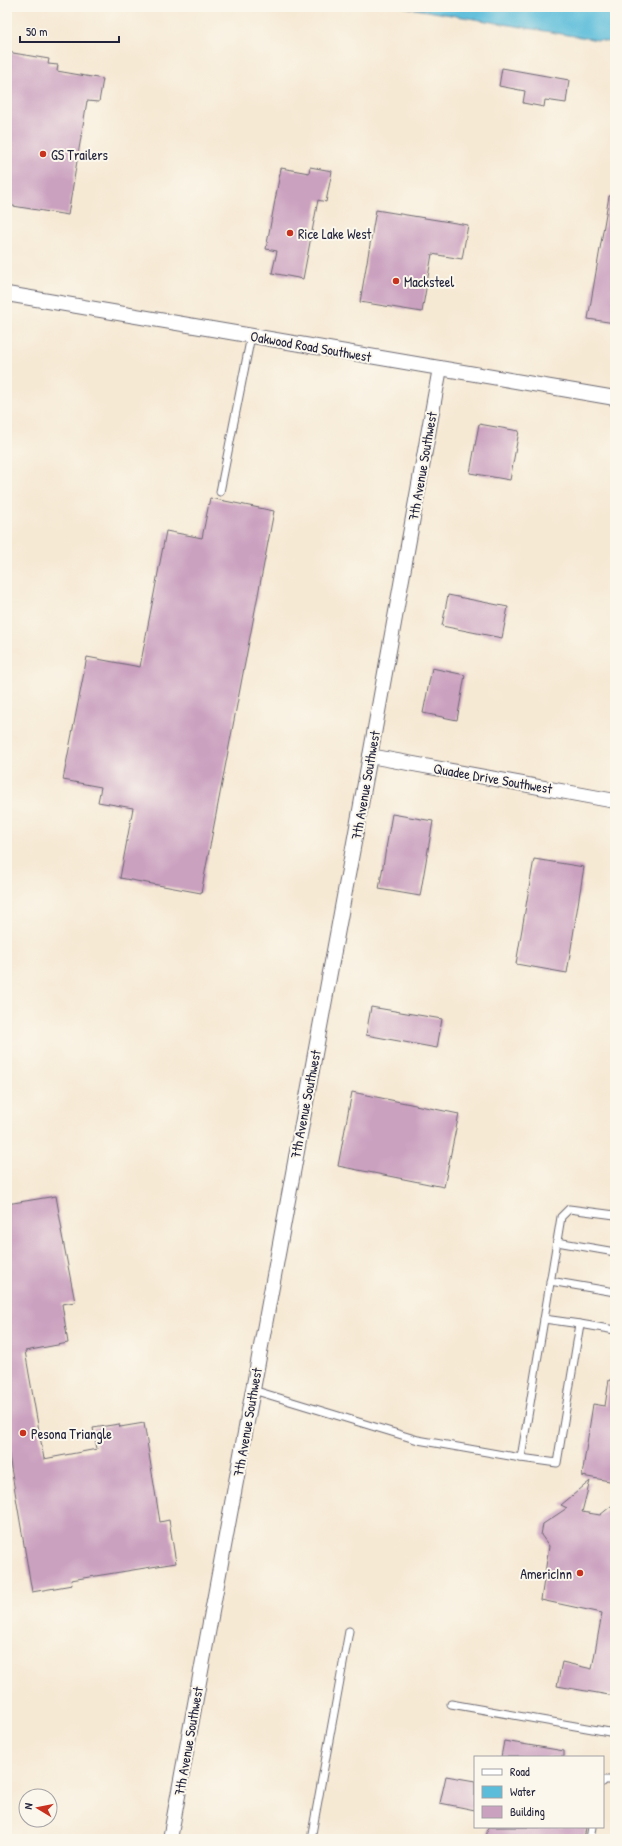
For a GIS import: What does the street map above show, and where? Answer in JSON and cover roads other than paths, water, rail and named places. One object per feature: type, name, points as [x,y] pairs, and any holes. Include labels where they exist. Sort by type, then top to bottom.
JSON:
[{"type":"street","name":"Oakwood Road Southwest","points":[[7,294],[615,398]]},
{"type":"street","name":"7th Avenue Southwest","points":[[170,1839],[440,368]]},
{"type":"street","name":"Quadee Drive Southwest","points":[[370,756],[615,801]]},
{"type":"lane","points":[[220,492],[251,336]]},
{"type":"lane","points":[[521,1458],[561,1217],[569,1208],[615,1215]]},
{"type":"lane","points":[[557,1242],[615,1252]]},
{"type":"lane","points":[[550,1281],[615,1292]]},
{"type":"lane","points":[[544,1319],[615,1330]]},
{"type":"lane","points":[[253,1390],[418,1440],[557,1464],[580,1324]]},
{"type":"lane","points":[[311,1839],[349,1631]]},
{"type":"lane","points":[[450,1704],[615,1733]]},
{"type":"lane","points":[[604,1780],[615,1780]]},
{"type":"lane","points":[[590,1839],[592,1828]]},
{"type":"water","points":[[404,7],[615,7],[615,43]]},
{"type":"place","name":"GS Trailers","points":[[43,154]]},
{"type":"place","name":"Rice Lake West","points":[[290,233]]},
{"type":"place","name":"Macksteel","points":[[396,281]]},
{"type":"place","name":"Pesona Triangle","points":[[23,1433]]},
{"type":"place","name":"AmericInn","points":[[580,1573]]}]
